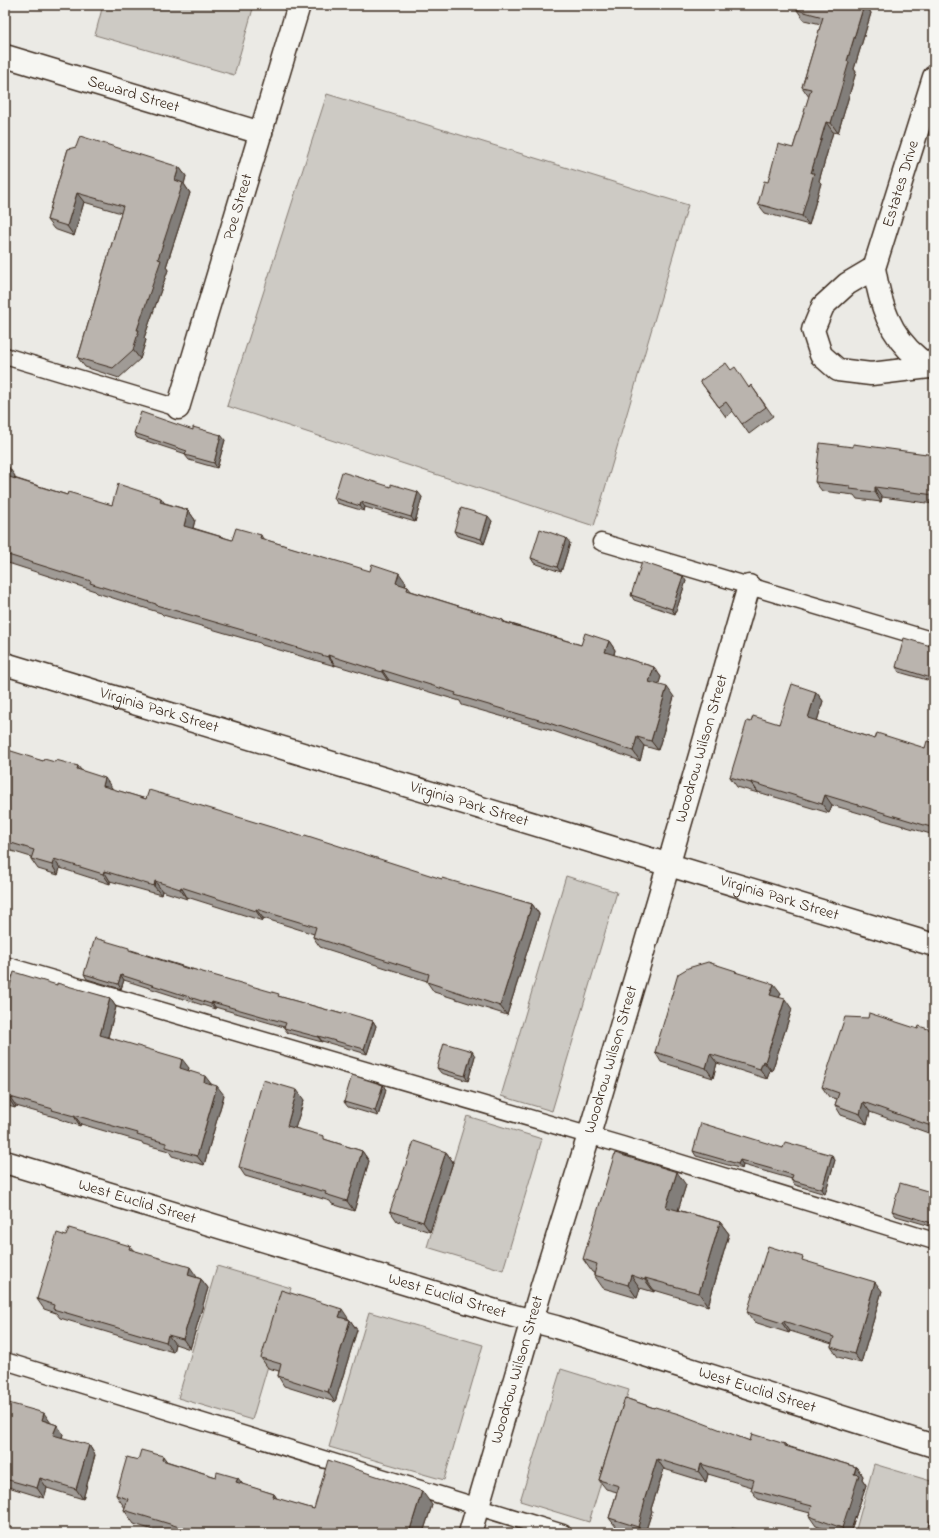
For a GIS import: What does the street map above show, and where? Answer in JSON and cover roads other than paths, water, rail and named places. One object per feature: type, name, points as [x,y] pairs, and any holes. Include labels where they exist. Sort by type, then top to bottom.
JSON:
[{"type":"street","name":"Poe Street","points":[[178,408],[299,5]]},
{"type":"street","name":"Seward Street","points":[[5,56],[261,133]]},
{"type":"street","name":"Estates Drive","points":[[931,367],[910,352],[892,328],[879,297],[874,268],[934,77]]},
{"type":"street","name":"Estates Drive","points":[[874,268],[847,284],[823,306],[814,330],[822,355],[838,370],[871,374],[931,367]]},
{"type":"street","name":"Woodrow Wilson Street","points":[[470,1533],[542,1286],[589,1135],[749,586]]},
{"type":"street","name":"Virginia Park Street","points":[[5,664],[934,945]]},
{"type":"street","name":"West Euclid Street","points":[[5,1162],[532,1322],[556,1327],[934,1446]]},
{"type":"lane","points":[[5,356],[178,408]]},
{"type":"lane","points":[[601,542],[934,641]]},
{"type":"lane","points":[[5,965],[589,1135],[934,1241]]},
{"type":"lane","points":[[5,1362],[563,1533]]}]
